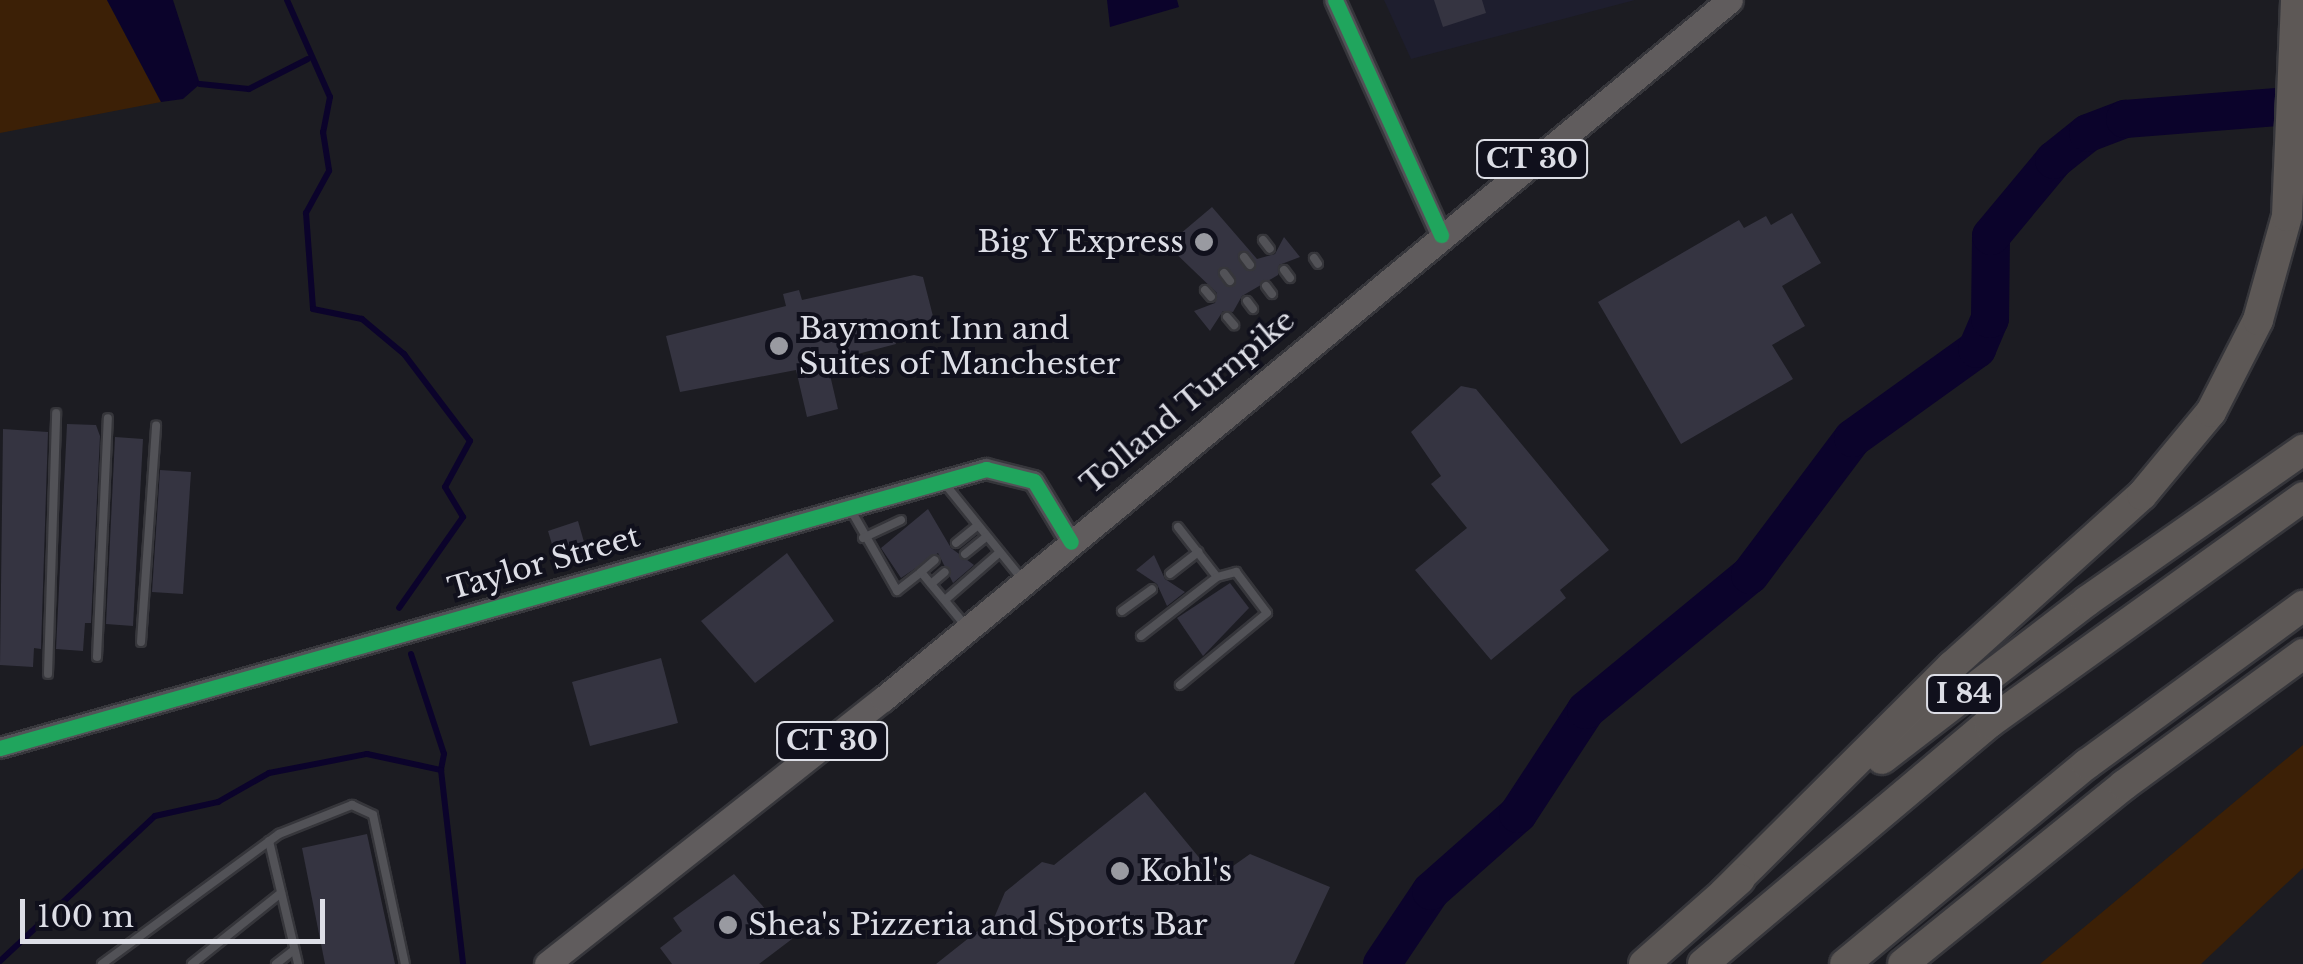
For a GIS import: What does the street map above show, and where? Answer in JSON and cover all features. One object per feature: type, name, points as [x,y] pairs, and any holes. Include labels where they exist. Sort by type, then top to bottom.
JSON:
[{"type":"highway","points":[[1725,892],[2183,452],[2224,392],[2263,307],[2288,216],[2294,156],[2296,0]]},
{"type":"highway","name":"I 84","points":[[1644,964],[1725,892],[2018,652],[2303,450]]},
{"type":"highway","points":[[1703,964],[1989,723],[2303,496]]},
{"type":"highway","points":[[1846,964],[2087,764],[2303,606]]},
{"type":"highway","points":[[1903,964],[2124,785],[2303,654]]},
{"type":"main road","name":"Tolland Turnpike","points":[[547,964],[967,629],[1730,0]]},
{"type":"street","points":[[1335,0],[1441,235]]},
{"type":"street","name":"Taylor Street","points":[[0,748],[942,481],[1010,469],[1034,481],[1072,542]]},
{"type":"lane","points":[[1263,240],[1270,249]]},
{"type":"lane","points":[[1244,256],[1250,265]]},
{"type":"lane","points":[[1227,317],[1234,325]]},
{"type":"lane","points":[[48,674],[56,413]]},
{"type":"lane","points":[[97,657],[108,418]]},
{"type":"lane","points":[[141,642],[156,426]]},
{"type":"lane","points":[[942,481],[1024,582]]},
{"type":"lane","points":[[850,506],[863,538],[897,591],[935,560]]},
{"type":"lane","points":[[863,538],[901,520]]},
{"type":"lane","points":[[956,543],[978,524]]},
{"type":"lane","points":[[1178,527],[1217,577]]},
{"type":"lane","points":[[965,554],[987,536]]},
{"type":"lane","points":[[945,600],[1000,552]]},
{"type":"lane","points":[[1170,574],[1198,552]]},
{"type":"lane","points":[[921,572],[967,629]]},
{"type":"lane","points":[[931,584],[945,572]]},
{"type":"lane","points":[[1141,636],[1217,577],[1236,572],[1267,613],[1180,685]]},
{"type":"lane","points":[[1122,611],[1152,589]]},
{"type":"lane","points":[[102,964],[269,840],[352,805],[373,815],[405,964]]},
{"type":"lane","points":[[269,840],[298,964]]},
{"type":"lane","points":[[192,964],[281,893]]},
{"type":"lane","points":[[276,964],[294,950]]},
{"type":"shaded area","points":[[0,0],[107,0],[161,102],[0,133]]},
{"type":"shaded area","points":[[107,0],[173,0],[200,84],[183,99],[161,102]]},
{"type":"shaded area","points":[[1107,0],[1177,0],[1179,7],[1110,27]]},
{"type":"shaded area","points":[[1384,0],[1635,0],[1411,59]]},
{"type":"shaded area","points":[[2303,745],[2303,868],[2201,964],[2040,964]]},
{"type":"building","points":[[1434,0],[1482,0],[1486,13],[1443,27]]},
{"type":"building","points":[[1212,207],[1257,259],[1275,254],[1284,237],[1300,257],[1279,265],[1278,275],[1242,296],[1233,312],[1223,311],[1210,331],[1194,311],[1215,303],[1217,293],[1167,245]]},
{"type":"building","points":[[1792,213],[1821,263],[1782,286],[1805,326],[1772,345],[1793,379],[1681,444],[1598,302],[1739,220],[1744,228],[1766,216],[1771,225]]},
{"type":"building","name":"Baymont Inn and Suites of Manchester","points":[[914,275],[923,277],[935,324],[894,338],[896,344],[827,362],[838,409],[807,417],[796,370],[680,392],[666,336],[786,306],[783,294],[799,290],[802,300]]},
{"type":"building","points":[[1461,386],[1476,389],[1609,550],[1560,590],[1566,598],[1491,660],[1415,570],[1467,528],[1431,484],[1441,476],[1411,432]]},
{"type":"building","points":[[67,424],[96,425],[100,436],[91,623],[85,623],[83,651],[56,649]]},
{"type":"building","points":[[3,429],[48,432],[41,649],[34,648],[33,667],[0,665]]},
{"type":"building","points":[[115,437],[143,439],[133,626],[106,624]]},
{"type":"building","points":[[160,470],[191,472],[183,594],[152,592]]},
{"type":"building","points":[[928,509],[951,548],[974,565],[953,583],[938,553],[901,578],[881,548]]},
{"type":"building","points":[[578,521],[584,542],[554,551],[548,531]]},
{"type":"building","points":[[787,553],[834,621],[755,683],[701,621]]},
{"type":"building","points":[[1154,555],[1165,579],[1185,592],[1167,606],[1157,584],[1136,570]]},
{"type":"building","points":[[1230,583],[1249,608],[1203,656],[1177,618]]},
{"type":"building","points":[[661,658],[678,723],[590,746],[572,682]]},
{"type":"building","name":"Kohl's","points":[[1145,792],[1216,878],[1250,854],[1330,887],[1294,964],[936,964],[994,918],[1005,892],[1042,862],[1054,865]]},
{"type":"building","points":[[367,834],[395,964],[325,964],[302,848]]},
{"type":"building","name":"Shea's Pizzeria and Sports Bar","points":[[734,874],[792,939],[759,964],[672,964],[660,948],[682,931],[673,918]]},
{"type":"waterway","points":[[287,0],[330,97],[323,132],[329,171],[306,213],[313,309],[362,319],[404,354],[470,441],[445,487],[463,517],[399,608]]},
{"type":"waterway","points":[[200,84],[249,89],[308,59]]},
{"type":"waterway","points":[[1382,964],[1431,891],[1518,814],[1586,710],[1750,575],[1853,438],[1977,349],[1990,319],[1991,236],[2054,160],[2088,133],[2125,119],[2303,105]]},
{"type":"waterway","points":[[411,654],[444,754],[441,770]]},
{"type":"waterway","points":[[0,961],[155,816],[218,802],[269,773],[367,754],[441,770],[463,964]]},
{"type":"cycle path","points":[[1335,0],[1441,235]]},
{"type":"cycle path","points":[[0,748],[986,469],[1034,481],[1071,542]]},
{"type":"place","name":"Big Y Express","points":[[1204,242]]},
{"type":"place","name":"Baymont Inn and Suites of Manchester","points":[[779,346]]},
{"type":"place","name":"Kohl's","points":[[1120,871]]},
{"type":"place","name":"Shea's Pizzeria and Sports Bar","points":[[728,925]]}]
